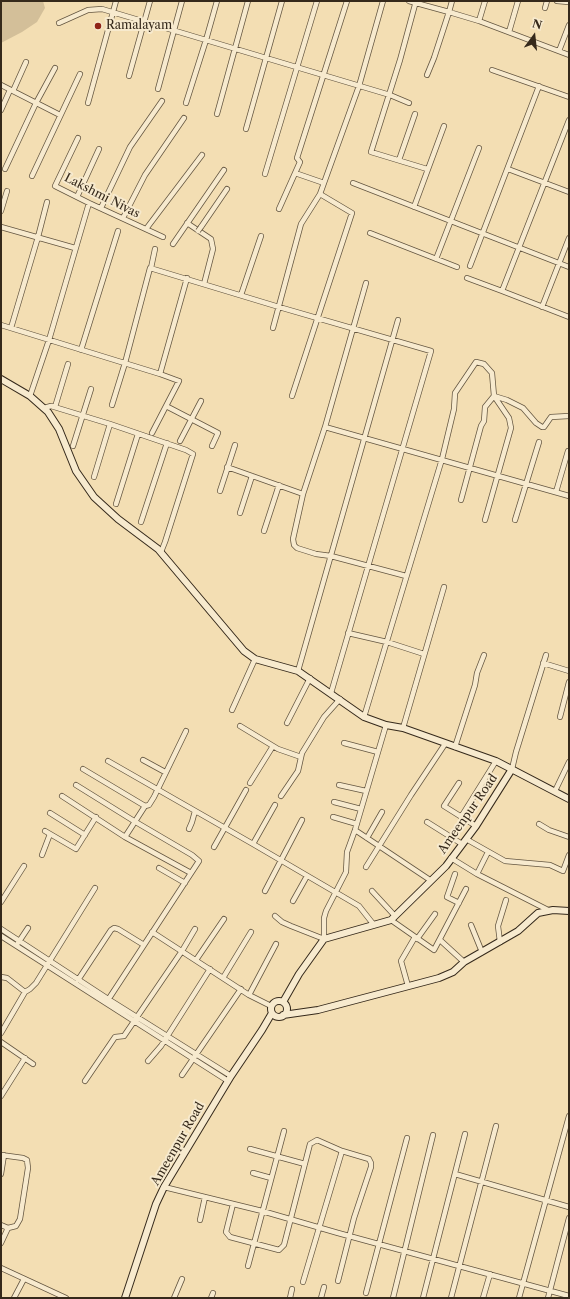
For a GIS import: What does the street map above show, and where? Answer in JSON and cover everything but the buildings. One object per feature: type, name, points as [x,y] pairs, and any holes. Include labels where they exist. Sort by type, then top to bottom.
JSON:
[{"type":"street","points":[[88,103],[116,1]]},
{"type":"street","points":[[129,76],[150,1]]},
{"type":"street","points":[[158,89],[182,1]]},
{"type":"street","points":[[186,103],[217,1]]},
{"type":"street","points":[[217,114],[248,1]]},
{"type":"street","points":[[246,129],[282,1]]},
{"type":"street","points":[[264,174],[317,1]]},
{"type":"street","points":[[279,209],[300,162],[297,158],[347,1]]},
{"type":"street","points":[[273,328],[301,224],[320,194],[359,86],[383,1]]},
{"type":"street","points":[[409,1],[479,21],[569,55]]},
{"type":"street","points":[[427,75],[452,1]]},
{"type":"street","points":[[479,21],[485,1]]},
{"type":"street","points":[[509,32],[518,1]]},
{"type":"street","points":[[545,8],[547,1]]},
{"type":"street","points":[[557,1],[569,2]]},
{"type":"street","points":[[415,2],[390,95],[371,152],[428,169]]},
{"type":"street","points":[[59,23],[88,10],[102,9],[390,95],[409,103]]},
{"type":"street","points":[[559,51],[569,25]]},
{"type":"street","points":[[1,110],[26,62]]},
{"type":"street","points":[[5,169],[36,103],[55,68]]},
{"type":"street","points":[[492,70],[569,97]]},
{"type":"street","points":[[32,176],[80,74]]},
{"type":"street","points":[[1,85],[60,116]]},
{"type":"street","points":[[470,266],[539,86]]},
{"type":"street","points":[[101,208],[130,147],[162,101]]},
{"type":"street","points":[[399,160],[415,114]]},
{"type":"street","points":[[123,218],[145,175],[184,118]]},
{"type":"street","points":[[502,291],[569,120]]},
{"type":"street","points":[[414,207],[444,126]]},
{"type":"street","name":"Lakshmi Nivas","points":[[78,138],[55,186],[163,237]]},
{"type":"street","points":[[436,259],[479,148]]},
{"type":"street","points":[[77,197],[99,149]]},
{"type":"street","points":[[146,229],[202,155]]},
{"type":"street","points":[[508,169],[569,192]]},
{"type":"street","points":[[173,244],[224,170]]},
{"type":"street","points":[[295,172],[324,183]]},
{"type":"street","points":[[353,183],[569,267]]},
{"type":"street","points":[[200,229],[227,190]]},
{"type":"street","points":[[1,211],[7,191]]},
{"type":"street","points":[[292,396],[352,213],[320,194]]},
{"type":"street","points":[[10,328],[38,238],[47,202]]},
{"type":"street","points":[[30,396],[49,340],[89,203]]},
{"type":"street","points":[[187,223],[211,239],[213,249],[204,284]]},
{"type":"street","points":[[1,227],[75,248]]},
{"type":"street","points":[[81,350],[118,231]]},
{"type":"street","points":[[370,233],[457,267]]},
{"type":"street","points":[[241,295],[261,236]]},
{"type":"street","points":[[542,307],[569,238]]},
{"type":"street","points":[[112,405],[125,363],[155,249]]},
{"type":"street","points":[[151,268],[431,351],[331,693]]},
{"type":"street","points":[[160,374],[187,278]]},
{"type":"street","points":[[467,278],[569,317]]},
{"type":"street","points":[[366,283],[325,427],[303,494],[293,539],[294,545],[297,548],[406,576]]},
{"type":"street","points":[[298,671],[398,320]]},
{"type":"street","points":[[1,325],[179,380],[152,433]]},
{"type":"street","points":[[364,717],[442,459],[454,409],[455,393],[476,362],[484,364],[492,373],[494,396],[509,418],[511,428],[485,520]]},
{"type":"street","points":[[55,407],[68,364]]},
{"type":"street","points":[[1,379],[30,396],[48,412],[59,429],[76,471],[94,496],[118,519],[161,552],[244,651],[255,659],[298,671],[364,717],[386,725],[402,728],[496,761],[569,799]]},
{"type":"street","points":[[73,446],[91,389]]},
{"type":"street","points":[[494,396],[507,400],[523,408],[536,423],[542,427],[544,427],[550,417],[569,416]]},
{"type":"street","points":[[461,500],[481,426],[484,421],[485,407],[494,396]]},
{"type":"street","points":[[180,441],[201,401]]},
{"type":"street","points":[[44,408],[51,406],[55,407],[167,443],[193,454],[161,552]]},
{"type":"street","points":[[166,406],[218,433],[212,446]]},
{"type":"street","points":[[94,478],[110,424]]},
{"type":"street","points":[[325,427],[569,496]]},
{"type":"street","points":[[116,504],[138,434]]},
{"type":"street","points":[[515,520],[539,442]]},
{"type":"street","points":[[141,522],[167,443]]},
{"type":"street","points":[[220,491],[234,445]]},
{"type":"street","points":[[556,492],[568,451]]},
{"type":"street","points":[[227,467],[303,494]]},
{"type":"street","points":[[240,513],[252,476]]},
{"type":"street","points":[[264,531],[278,485]]},
{"type":"street","points":[[402,728],[444,587]]},
{"type":"street","points":[[348,633],[387,642],[424,654]]},
{"type":"street","points":[[455,747],[475,685],[477,672],[484,655]]},
{"type":"street","points":[[512,769],[546,655]]},
{"type":"street","points":[[232,710],[255,659]]},
{"type":"street","points":[[543,663],[569,671]]},
{"type":"street","points":[[287,724],[310,678]]},
{"type":"street","points":[[560,717],[569,682]]},
{"type":"street","points":[[281,796],[298,771],[301,757],[324,717],[340,700]]},
{"type":"street","points":[[283,1002],[324,939],[324,918],[326,911],[346,872],[346,852],[357,824],[386,725]]},
{"type":"street","points":[[240,726],[273,746],[301,757]]},
{"type":"street","points":[[125,837],[145,806],[149,805],[186,731]]},
{"type":"street","points":[[344,743],[378,752]]},
{"type":"street","points":[[366,867],[445,744]]},
{"type":"street","points":[[250,783],[273,746]]},
{"type":"street","points":[[143,760],[165,772]]},
{"type":"street","points":[[108,761],[359,906],[374,925]]},
{"type":"street","points":[[461,817],[496,761]]},
{"type":"street","points":[[555,791],[569,762]]},
{"type":"street","points":[[83,769],[145,806]]},
{"type":"street","name":"Ameenpur Road","points":[[324,939],[393,918],[430,880],[446,866],[476,826],[512,769]]},
{"type":"street","points":[[459,783],[444,806],[476,826]]},
{"type":"street","points":[[76,785],[192,855],[199,861],[107,1001]]},
{"type":"street","points":[[339,785],[366,791]]},
{"type":"street","points":[[214,847],[246,790]]},
{"type":"street","points":[[62,796],[125,837],[191,873]]},
{"type":"street","points":[[334,802],[361,809]]},
{"type":"street","points":[[253,844],[275,805]]},
{"type":"street","points":[[189,829],[195,811]]},
{"type":"street","points":[[368,838],[382,812]]},
{"type":"street","points":[[50,813],[85,835]]},
{"type":"street","points":[[45,830],[76,849],[96,817]]},
{"type":"street","points":[[333,817],[357,824]]},
{"type":"street","points":[[265,890],[302,820]]},
{"type":"street","points":[[427,822],[462,844]]},
{"type":"street","points":[[539,824],[549,830],[568,835]]},
{"type":"street","points":[[355,830],[430,880]]},
{"type":"street","points":[[42,855],[50,834]]},
{"type":"street","points":[[466,838],[505,862],[550,865],[563,871],[569,855]]},
{"type":"street","points":[[477,874],[488,852]]},
{"type":"street","points":[[451,858],[477,874],[548,910]]},
{"type":"street","points":[[1,902],[24,866]]},
{"type":"street","points":[[159,868],[185,883]]},
{"type":"street","points":[[455,874],[447,897],[459,903]]},
{"type":"street","points":[[294,900],[307,876]]},
{"type":"street","points":[[1,1033],[25,992],[36,983],[95,888]]},
{"type":"street","points":[[372,891],[393,918],[416,938],[434,950],[466,889]]},
{"type":"street","points":[[500,942],[498,926],[506,900]]},
{"type":"street","points":[[152,932],[281,1016],[318,1010],[439,978],[453,972],[464,962],[518,931],[538,913],[548,910],[569,911]]},
{"type":"street","points":[[408,986],[401,961],[416,938],[435,914]]},
{"type":"street","points":[[275,916],[282,922],[324,939]]},
{"type":"street","points":[[196,960],[224,919]]},
{"type":"street","points":[[471,925],[482,952]]},
{"type":"street","points":[[17,943],[28,928]]},
{"type":"street","points":[[77,981],[111,930],[114,928],[144,945]]},
{"type":"street","points":[[86,1081],[115,1037],[124,1036],[182,952],[195,929]]},
{"type":"street","points":[[1,930],[17,943],[107,1001],[195,1056],[211,1063],[230,1078]]},
{"type":"street","points":[[224,978],[251,932]]},
{"type":"street","points":[[1,936],[17,943]]},
{"type":"street","points":[[440,940],[464,962]]},
{"type":"street","points":[[249,995],[276,944]]},
{"type":"street","points":[[148,1060],[166,1038],[210,969]]},
{"type":"street","points":[[1,977],[6,978],[25,992]]},
{"type":"street","points":[[182,1074],[241,989]]},
{"type":"street","points":[[272,1010],[275,1002],[283,1002]]},
{"type":"street","points":[[262,1030],[281,1016],[286,1008],[283,1002]]},
{"type":"street","name":"Ameenpur Road","points":[[125,1298],[156,1204],[164,1187],[230,1078],[262,1030],[272,1010]]},
{"type":"street","points":[[1,1042],[33,1064]]},
{"type":"street","points":[[195,1056],[208,1068],[230,1078]]},
{"type":"street","points":[[1,1096],[25,1058]]},
{"type":"street","points":[[208,1068],[211,1063]]},
{"type":"street","points":[[519,1298],[569,1116]]},
{"type":"street","points":[[451,1298],[496,1126]]},
{"type":"street","points":[[248,1266],[284,1132]]},
{"type":"street","points":[[423,1298],[465,1134]]},
{"type":"street","points":[[393,1298],[433,1135]]},
{"type":"street","points":[[366,1293],[407,1138]]},
{"type":"street","points":[[233,1204],[226,1232],[230,1237],[279,1250],[284,1245],[310,1144],[317,1140],[342,1151],[369,1159],[371,1167],[349,1236],[338,1282]]},
{"type":"street","points":[[250,1149],[306,1164]]},
{"type":"street","points":[[303,1282],[342,1151]]},
{"type":"street","points":[[1,1174],[2,1155],[27,1160],[28,1168],[20,1220],[16,1226],[8,1228],[1,1225]]},
{"type":"street","points":[[253,1173],[271,1178]]},
{"type":"street","points":[[455,1174],[569,1207]]},
{"type":"street","points":[[164,1187],[262,1211],[349,1236],[523,1282],[569,1296]]},
{"type":"street","points":[[200,1220],[205,1197]]},
{"type":"street","points":[[548,1298],[569,1218]]},
{"type":"street","points":[[1,1243],[8,1228]]},
{"type":"street","points":[[1,1268],[54,1295],[66,1298]]},
{"type":"street","points":[[483,1298],[490,1274]]},
{"type":"street","points":[[14,1298],[24,1279]]},
{"type":"street","points":[[174,1298],[182,1280]]},
{"type":"street","points":[[321,1298],[324,1287]]},
{"type":"street","points":[[290,1298],[292,1289]]},
{"type":"shaded area","points":[[1,1],[43,1],[45,8],[37,22],[1,43]]},
{"type":"place","name":"Ramalayam","points":[[98,26]]}]
